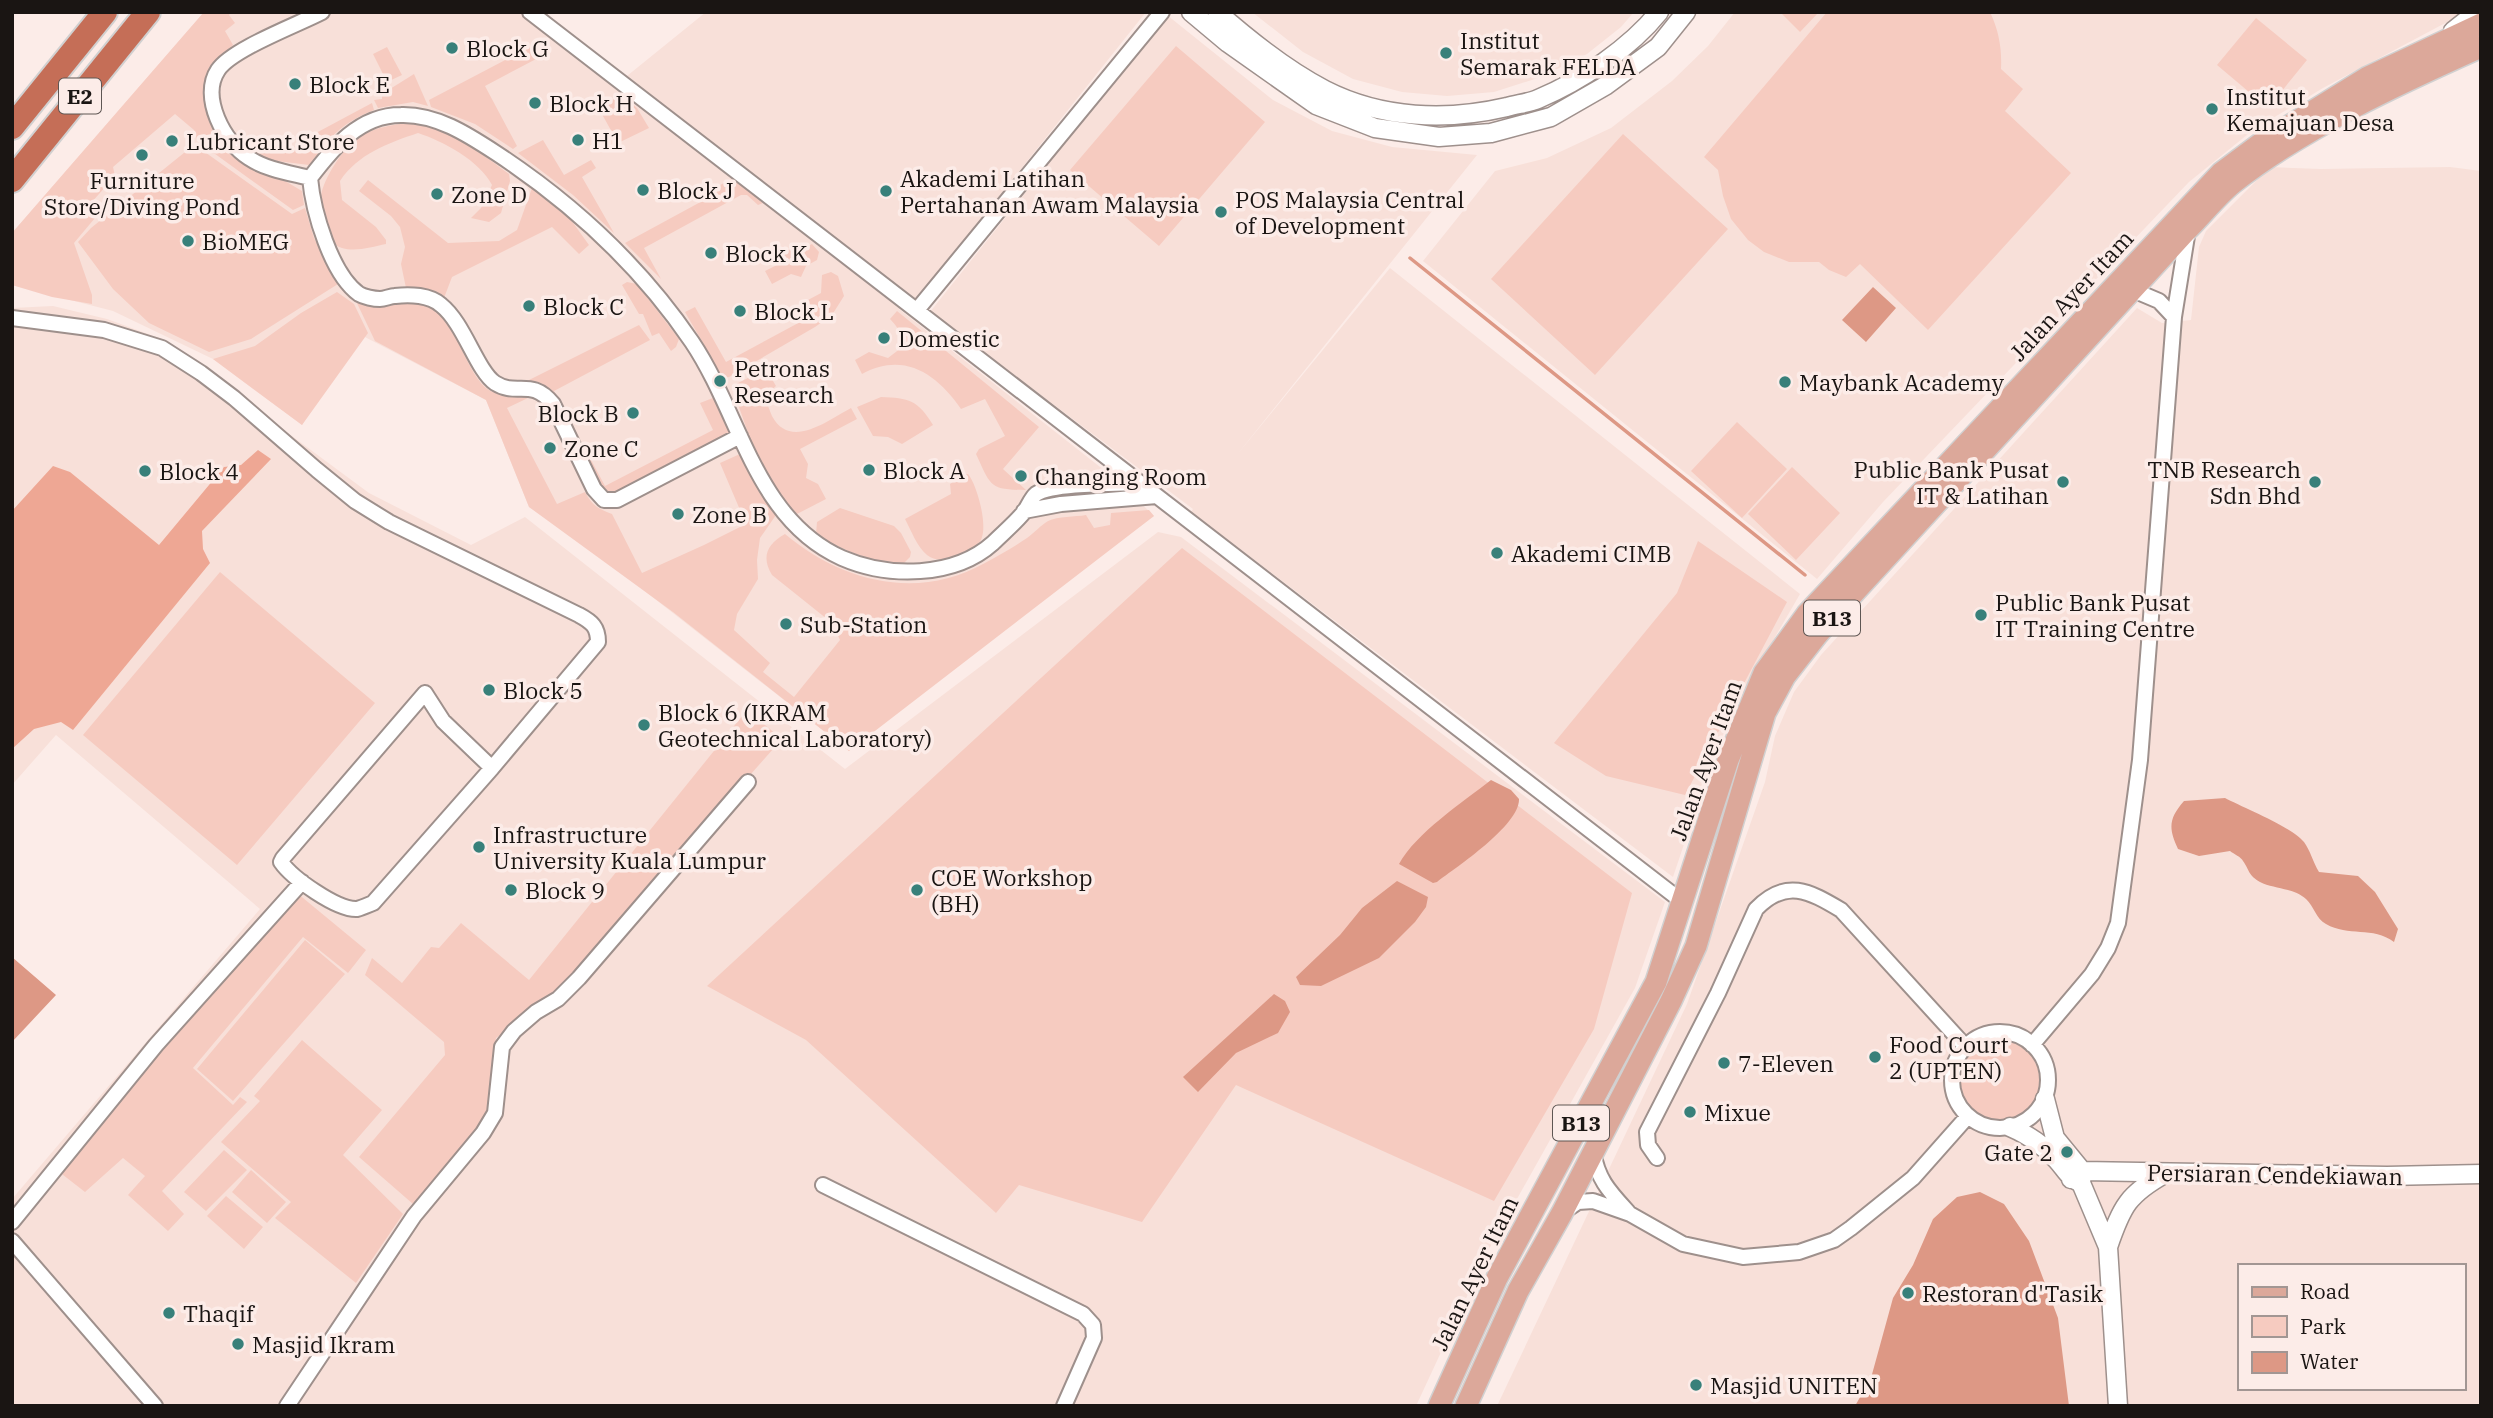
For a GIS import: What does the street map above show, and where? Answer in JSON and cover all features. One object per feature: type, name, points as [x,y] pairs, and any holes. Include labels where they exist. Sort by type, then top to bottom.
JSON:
[{"type":"highway","name":"E2","points":[[12,127],[105,12]]},
{"type":"highway","name":"E2","points":[[12,180],[148,12]]},
{"type":"main road","name":"Jalan Ayer Itam","points":[[1439,1406],[1497,1278],[1656,982],[1728,760],[1764,673],[1807,614],[2221,173],[2260,144],[2368,77],[2481,24]]},
{"type":"main road","name":"Jalan Ayer Itam","points":[[1466,1406],[1518,1291],[1562,1213],[1671,1001],[1696,946],[1765,713],[1785,676],[1852,595],[2231,185],[2269,157],[2375,97],[2481,47]]},
{"type":"street","points":[[310,178],[263,166],[247,157],[232,143],[221,125],[212,104],[211,87],[218,69],[234,55],[322,12]]},
{"type":"street","points":[[530,12],[1684,902]]},
{"type":"street","points":[[916,310],[1162,12]]},
{"type":"street","points":[[1191,12],[1228,43],[1316,105],[1375,128],[1439,137],[1491,133],[1551,117],[1605,86],[1658,47],[1686,12]]},
{"type":"street","points":[[1217,12],[1289,69],[1327,91],[1377,108],[1436,117],[1486,112],[1538,100],[1592,70],[1642,33],[1659,12]]},
{"type":"street","points":[[2430,48],[2477,12]]},
{"type":"street","points":[[740,436],[617,500],[604,500],[594,489],[552,404],[544,394],[535,389],[502,386],[490,379],[453,316],[439,303],[423,296],[396,295],[381,299],[361,296],[346,281],[319,228],[310,178],[329,153],[350,133],[372,120],[400,114],[430,118],[467,134],[522,170],[562,201],[636,272],[669,310],[694,344],[717,386],[761,479],[785,516],[815,544],[844,559],[900,571],[926,571],[950,566],[973,557],[991,545],[1024,511],[1035,495],[1056,488],[1139,483]]},
{"type":"street","points":[[2032,1045],[2092,974],[2108,948],[2118,923],[2140,760],[2174,317],[2188,229]]},
{"type":"street","points":[[2133,290],[2159,301],[2174,317]]},
{"type":"street","points":[[12,318],[104,330],[162,348],[234,398],[355,501],[389,522],[591,622],[598,631],[598,642],[492,768],[373,903],[356,909],[331,901],[283,866],[283,858],[425,693],[443,721],[492,768]]},
{"type":"street","points":[[1024,511],[1061,504],[1157,496]]},
{"type":"street","points":[[287,1406],[414,1216],[482,1133],[495,1113],[502,1048],[514,1031],[536,1012],[558,999],[579,978],[748,782]]},
{"type":"street","points":[[12,1223],[156,1045],[302,882]]},
{"type":"street","points":[[1657,1158],[1648,1145],[1647,1132],[1718,993],[1756,909],[1779,892],[1801,890],[1841,910],[1965,1046]]},
{"type":"street","points":[[2045,1099],[2027,1121],[2010,1128],[1992,1128],[1968,1116],[1957,1102],[1952,1086],[1955,1060],[1965,1046],[1994,1032],[2018,1036],[2032,1045],[2043,1059],[2048,1084],[2045,1099],[2055,1138],[2078,1177],[2108,1247],[2118,1406]]},
{"type":"street","points":[[1562,1213],[1578,1202],[1594,1201],[1630,1214],[1683,1244],[1744,1257],[1798,1252],[1834,1240],[1851,1228],[1913,1178],[1968,1116]]},
{"type":"street","points":[[2010,1128],[2031,1137],[2078,1177]]},
{"type":"street","points":[[1593,1151],[1596,1169],[1606,1188],[1630,1214]]},
{"type":"street","points":[[2108,1247],[2118,1217],[2128,1201],[2143,1186],[2166,1173]]},
{"type":"street","name":"Persiaran Cendekiawan","points":[[2078,1177],[2166,1173],[2481,1174]]},
{"type":"street","points":[[823,1185],[1083,1314],[1093,1325],[1094,1339],[1064,1406]]},
{"type":"street","points":[[12,1241],[155,1406]]},
{"type":"shaded area","name":"Petronas Research","points":[[204,12],[535,12],[622,80],[706,12],[1146,12],[915,302],[907,299],[899,309],[1118,481],[1154,516],[1012,622],[849,751],[590,548],[529,507],[486,400],[361,335],[302,425],[213,359],[113,311],[12,285],[12,233]]},
{"type":"shaded area","name":"Institut Semarak FELDA","points":[[1252,12],[1634,12],[1621,27],[1587,54],[1541,77],[1494,92],[1447,96],[1402,92],[1353,79],[1303,52]]},
{"type":"shaded area","name":"Maybank Academy","points":[[1735,12],[2466,12],[2323,88],[2253,130],[2189,182],[1883,502],[1817,579],[1423,261],[1495,171],[1547,158],[1611,128],[1672,81],[1708,46]]},
{"type":"shaded area","points":[[1167,15],[1273,100],[1332,131],[1392,147],[1477,155],[1236,456],[1390,268],[1800,594],[1753,675],[1716,749],[1673,877],[1191,512],[1193,509],[930,312]]},
{"type":"shaded area","points":[[2270,167],[2450,167],[2481,171],[2481,1406],[1497,1406],[1687,1004],[1765,782],[1775,736],[1794,692],[1821,655],[2137,308],[2162,323],[2191,320],[2199,247],[2206,231]]},
{"type":"shaded area","points":[[53,306],[107,319],[159,338],[369,493],[471,545],[525,517],[845,769],[1158,532],[1181,537],[1665,902],[1635,988],[1489,1249],[1416,1406],[12,1406],[12,1199],[260,909],[56,735],[12,785],[12,308]]},
{"type":"shaded area","points":[[258,450],[271,459],[202,531],[203,549],[210,563],[73,730],[61,722],[34,729],[12,749],[12,511],[53,466],[70,472],[159,545],[224,467],[241,465]]},
{"type":"green space","points":[[204,12],[231,12],[229,15],[235,23],[225,31],[233,45],[211,72],[204,96],[211,122],[221,140],[238,158],[263,174],[280,178],[302,191],[304,205],[293,210],[199,145],[194,130],[175,114],[113,167],[115,176],[91,203],[100,212],[74,243],[92,295],[92,304],[52,297],[12,285],[12,233]]},
{"type":"green space","points":[[1780,12],[1819,12],[1800,32]]},
{"type":"green space","points":[[1827,12],[1990,12],[1999,40],[2001,69],[2023,89],[2005,111],[2071,173],[1928,330],[1860,264],[1846,277],[1829,270],[1819,262],[1789,262],[1764,252],[1748,240],[1731,219],[1718,170],[1704,157]]},
{"type":"green space","points":[[2256,18],[2307,60],[2268,108],[2217,65]]},
{"type":"green space","points":[[532,46],[538,58],[485,86],[517,146],[513,149],[475,124],[431,107],[429,100]]},
{"type":"green space","points":[[1176,46],[1265,122],[1159,246],[1070,170]]},
{"type":"green space","points":[[387,47],[402,75],[387,82],[373,54]]},
{"type":"green space","points":[[414,74],[428,106],[413,102],[378,108],[374,100],[382,99],[382,94]]},
{"type":"green space","points":[[622,95],[637,108],[649,128],[618,143],[598,107]]},
{"type":"green space","points":[[372,103],[374,110],[340,129],[309,165],[255,155],[253,145],[297,147],[301,141]]},
{"type":"green space","points":[[400,124],[422,124],[443,131],[467,144],[509,174],[510,181],[501,213],[489,222],[471,218],[481,208],[492,185],[470,160],[438,141],[418,133],[385,145],[365,157],[340,181],[342,200],[376,227],[386,244],[358,249],[339,247],[330,237],[322,212],[321,196],[330,172],[353,141],[374,130]]},
{"type":"green space","points":[[1623,134],[1728,229],[1595,375],[1491,279]]},
{"type":"green space","points":[[543,140],[564,175],[591,160],[596,168],[582,177],[614,233],[573,195],[518,153]]},
{"type":"green space","name":"BioMEG","points":[[190,148],[202,150],[292,214],[305,208],[314,238],[338,284],[251,339],[209,352],[149,323],[113,289],[78,242],[91,228]]},
{"type":"green space","points":[[731,179],[739,182],[763,203],[758,205],[747,195],[741,195],[644,248],[661,279],[625,243],[706,199],[704,194]]},
{"type":"green space","points":[[368,180],[448,243],[499,241],[517,230],[532,188],[571,220],[589,245],[579,254],[552,227],[452,277],[444,298],[406,288],[401,264],[405,247],[400,227],[391,216],[359,191]]},
{"type":"green space","points":[[812,244],[819,252],[817,260],[806,266],[801,277],[791,274],[772,284],[765,271],[781,263],[774,250],[783,246],[794,253]]},
{"type":"green space","points":[[831,272],[838,276],[844,296],[832,315],[729,377],[721,379],[701,352],[704,345],[685,312],[695,307],[726,362],[815,314],[808,300],[821,293],[822,275]]},
{"type":"green space","points":[[627,282],[637,284],[679,339],[671,351],[659,333],[652,336],[643,314],[639,314],[622,285]]},
{"type":"green space","points":[[337,292],[354,304],[368,333],[302,425],[213,359],[255,346],[301,313]]},
{"type":"green space","points":[[355,299],[383,305],[416,303],[434,310],[450,328],[478,379],[486,387],[497,393],[521,390],[528,398],[507,408],[557,504],[585,492],[596,506],[612,514],[642,573],[746,524],[720,463],[740,454],[776,515],[760,538],[758,579],[737,614],[734,630],[770,663],[763,672],[794,697],[840,640],[832,623],[772,575],[767,562],[768,552],[774,542],[785,534],[807,551],[831,564],[881,581],[907,583],[960,575],[1012,548],[1052,519],[1086,515],[1094,528],[1110,525],[1111,513],[1149,510],[1154,516],[849,751],[673,612],[529,507],[486,400],[375,341]]},
{"type":"green space","points":[[897,311],[1039,427],[1003,469],[1026,490],[1005,489],[993,484],[976,454],[979,449],[1005,436],[985,399],[961,409],[930,376],[905,366],[877,367],[862,374],[855,360],[869,352],[888,358],[901,348],[899,332],[890,319]]},
{"type":"green space","points":[[639,325],[650,340],[554,391],[605,486],[713,430],[700,403],[718,396],[737,435],[613,498],[605,495],[565,418],[523,383]]},
{"type":"green space","points":[[766,369],[776,386],[766,395],[768,406],[780,426],[789,431],[809,430],[851,408],[857,419],[800,449],[808,464],[806,478],[818,484],[826,499],[797,514],[778,495],[758,461],[734,393],[736,384]]},
{"type":"green space","points":[[881,397],[912,402],[933,425],[902,444],[888,437],[873,436],[857,407]]},
{"type":"green space","points":[[1737,422],[1787,469],[1742,518],[1691,471]]},
{"type":"green space","points":[[1792,467],[1840,513],[1796,560],[1748,514]]},
{"type":"green space","points":[[968,474],[980,504],[982,537],[966,554],[950,559],[933,558],[920,548],[905,519],[951,494],[950,484]]},
{"type":"green space","points":[[840,508],[894,526],[911,552],[910,557],[902,565],[879,561],[847,550],[816,534],[817,522]]},
{"type":"green space","points":[[1698,541],[1787,602],[1685,795],[1606,776],[1554,743],[1677,593]]},
{"type":"green space","points":[[1182,548],[1632,893],[1594,1029],[1494,1201],[1236,1085],[1142,1222],[1019,1185],[996,1213],[806,1040],[707,986]]},
{"type":"green space","points":[[220,572],[375,703],[237,865],[83,735]]},
{"type":"green space","points":[[747,710],[782,739],[561,988],[496,1038],[490,1107],[472,1136],[413,1204],[359,1157],[445,1055],[444,1042],[365,975],[372,958],[402,983],[431,947],[439,948],[461,923],[529,980]]},
{"type":"green space","points":[[297,893],[366,950],[348,973],[303,937],[193,1068],[233,1105],[240,1097],[247,1102],[162,1191],[184,1214],[168,1231],[128,1195],[145,1176],[123,1158],[85,1192],[58,1171],[190,1012]]},
{"type":"green space","points":[[305,940],[345,974],[233,1101],[197,1069]]},
{"type":"green space","points":[[302,1040],[382,1110],[343,1155],[403,1214],[356,1283],[275,1218],[291,1202],[221,1142],[260,1101],[254,1096]]},
{"type":"green space","points":[[1999,1040],[2015,1043],[2028,1052],[2037,1065],[2040,1081],[2037,1097],[2028,1110],[2015,1119],[1999,1122],[1983,1119],[1970,1110],[1961,1097],[1958,1081],[1961,1065],[1970,1052],[1983,1043]]},
{"type":"green space","points":[[224,1150],[247,1170],[206,1211],[184,1192]]},
{"type":"green space","points":[[251,1170],[286,1202],[267,1223],[232,1192]]},
{"type":"green space","points":[[226,1196],[263,1227],[244,1249],[207,1216]]},
{"type":"water","points":[[1873,287],[1896,308],[1866,342],[1842,320]]},
{"type":"water","points":[[1491,780],[1511,790],[1519,799],[1517,809],[1509,821],[1486,845],[1433,883],[1399,864],[1428,830]]},
{"type":"water","points":[[2225,798],[2298,836],[2306,845],[2319,872],[2358,876],[2375,892],[2398,929],[2394,942],[2378,934],[2343,930],[2326,924],[2301,895],[2260,882],[2251,875],[2242,860],[2230,851],[2199,856],[2178,849],[2172,824],[2175,813],[2184,801]]},
{"type":"water","points":[[1397,881],[1428,897],[1426,907],[1415,922],[1379,958],[1321,986],[1300,985],[1296,977],[1340,935],[1362,908]]},
{"type":"water","points":[[12,957],[56,995],[12,1042]]},
{"type":"water","points":[[1274,994],[1285,1001],[1290,1012],[1278,1033],[1236,1053],[1198,1092],[1183,1077]]},
{"type":"water","points":[[1980,1192],[2004,1204],[2029,1241],[2058,1318],[2069,1406],[1855,1406],[1871,1378],[1893,1298],[1913,1265],[1933,1219],[1957,1197]]},
{"type":"waterway","points":[[1410,258],[1805,575]]},
{"type":"place","name":"Block G","points":[[452,48]]},
{"type":"place","name":"Institut Semarak FELDA","points":[[1446,53]]},
{"type":"place","name":"Block E","points":[[295,84]]},
{"type":"place","name":"Block H","points":[[535,103]]},
{"type":"place","name":"Institut Kemajuan Desa","points":[[2212,109]]},
{"type":"place","name":"H1","points":[[578,140]]},
{"type":"place","name":"Lubricant Store","points":[[172,141]]},
{"type":"place","name":"Furniture Store/Diving Pond","points":[[142,155]]},
{"type":"place","name":"Block J","points":[[643,190]]},
{"type":"place","name":"Akademi Latihan Pertahanan Awam Malaysia","points":[[886,191]]},
{"type":"place","name":"Zone D","points":[[437,194]]},
{"type":"place","name":"POS Malaysia Central of Development","points":[[1221,212]]},
{"type":"place","name":"BioMEG","points":[[188,241]]},
{"type":"place","name":"Block K","points":[[711,253]]},
{"type":"place","name":"Block C","points":[[529,306]]},
{"type":"place","name":"Block L","points":[[740,311]]},
{"type":"place","name":"Domestic","points":[[884,338]]},
{"type":"place","name":"Petronas Research","points":[[720,381]]},
{"type":"place","name":"Maybank Academy","points":[[1785,382]]},
{"type":"place","name":"Block B","points":[[633,413]]},
{"type":"place","name":"Zone C","points":[[550,448]]},
{"type":"place","name":"Block A","points":[[869,470]]},
{"type":"place","name":"Block 4","points":[[145,471]]},
{"type":"place","name":"Changing Room","points":[[1021,476]]},
{"type":"place","name":"Public Bank Pusat IT & Latihan","points":[[2063,482]]},
{"type":"place","name":"TNB Research Sdn Bhd","points":[[2315,482]]},
{"type":"place","name":"Zone B","points":[[678,514]]},
{"type":"place","name":"Akademi CIMB","points":[[1497,553]]},
{"type":"place","name":"Public Bank Pusat IT Training Centre","points":[[1981,615]]},
{"type":"place","name":"Sub-Station","points":[[786,624]]},
{"type":"place","name":"Block 5","points":[[489,690]]},
{"type":"place","name":"Block 6 (IKRAM Geotechnical Laboratory)","points":[[644,725]]},
{"type":"place","name":"Infrastructure University Kuala Lumpur","points":[[479,847]]},
{"type":"place","name":"Block 9","points":[[511,890]]},
{"type":"place","name":"COE Workshop (BH)","points":[[917,890]]},
{"type":"place","name":"Food Court 2 (UPTEN)","points":[[1875,1057]]},
{"type":"place","name":"7-Eleven","points":[[1724,1063]]},
{"type":"place","name":"Mixue","points":[[1690,1112]]},
{"type":"place","name":"Gate 2","points":[[2067,1152]]},
{"type":"place","name":"Restoran d'Tasik","points":[[1908,1293]]},
{"type":"place","name":"Thaqif","points":[[169,1313]]},
{"type":"place","name":"Masjid Ikram","points":[[238,1344]]},
{"type":"place","name":"Masjid UNITEN","points":[[1696,1385]]}]
